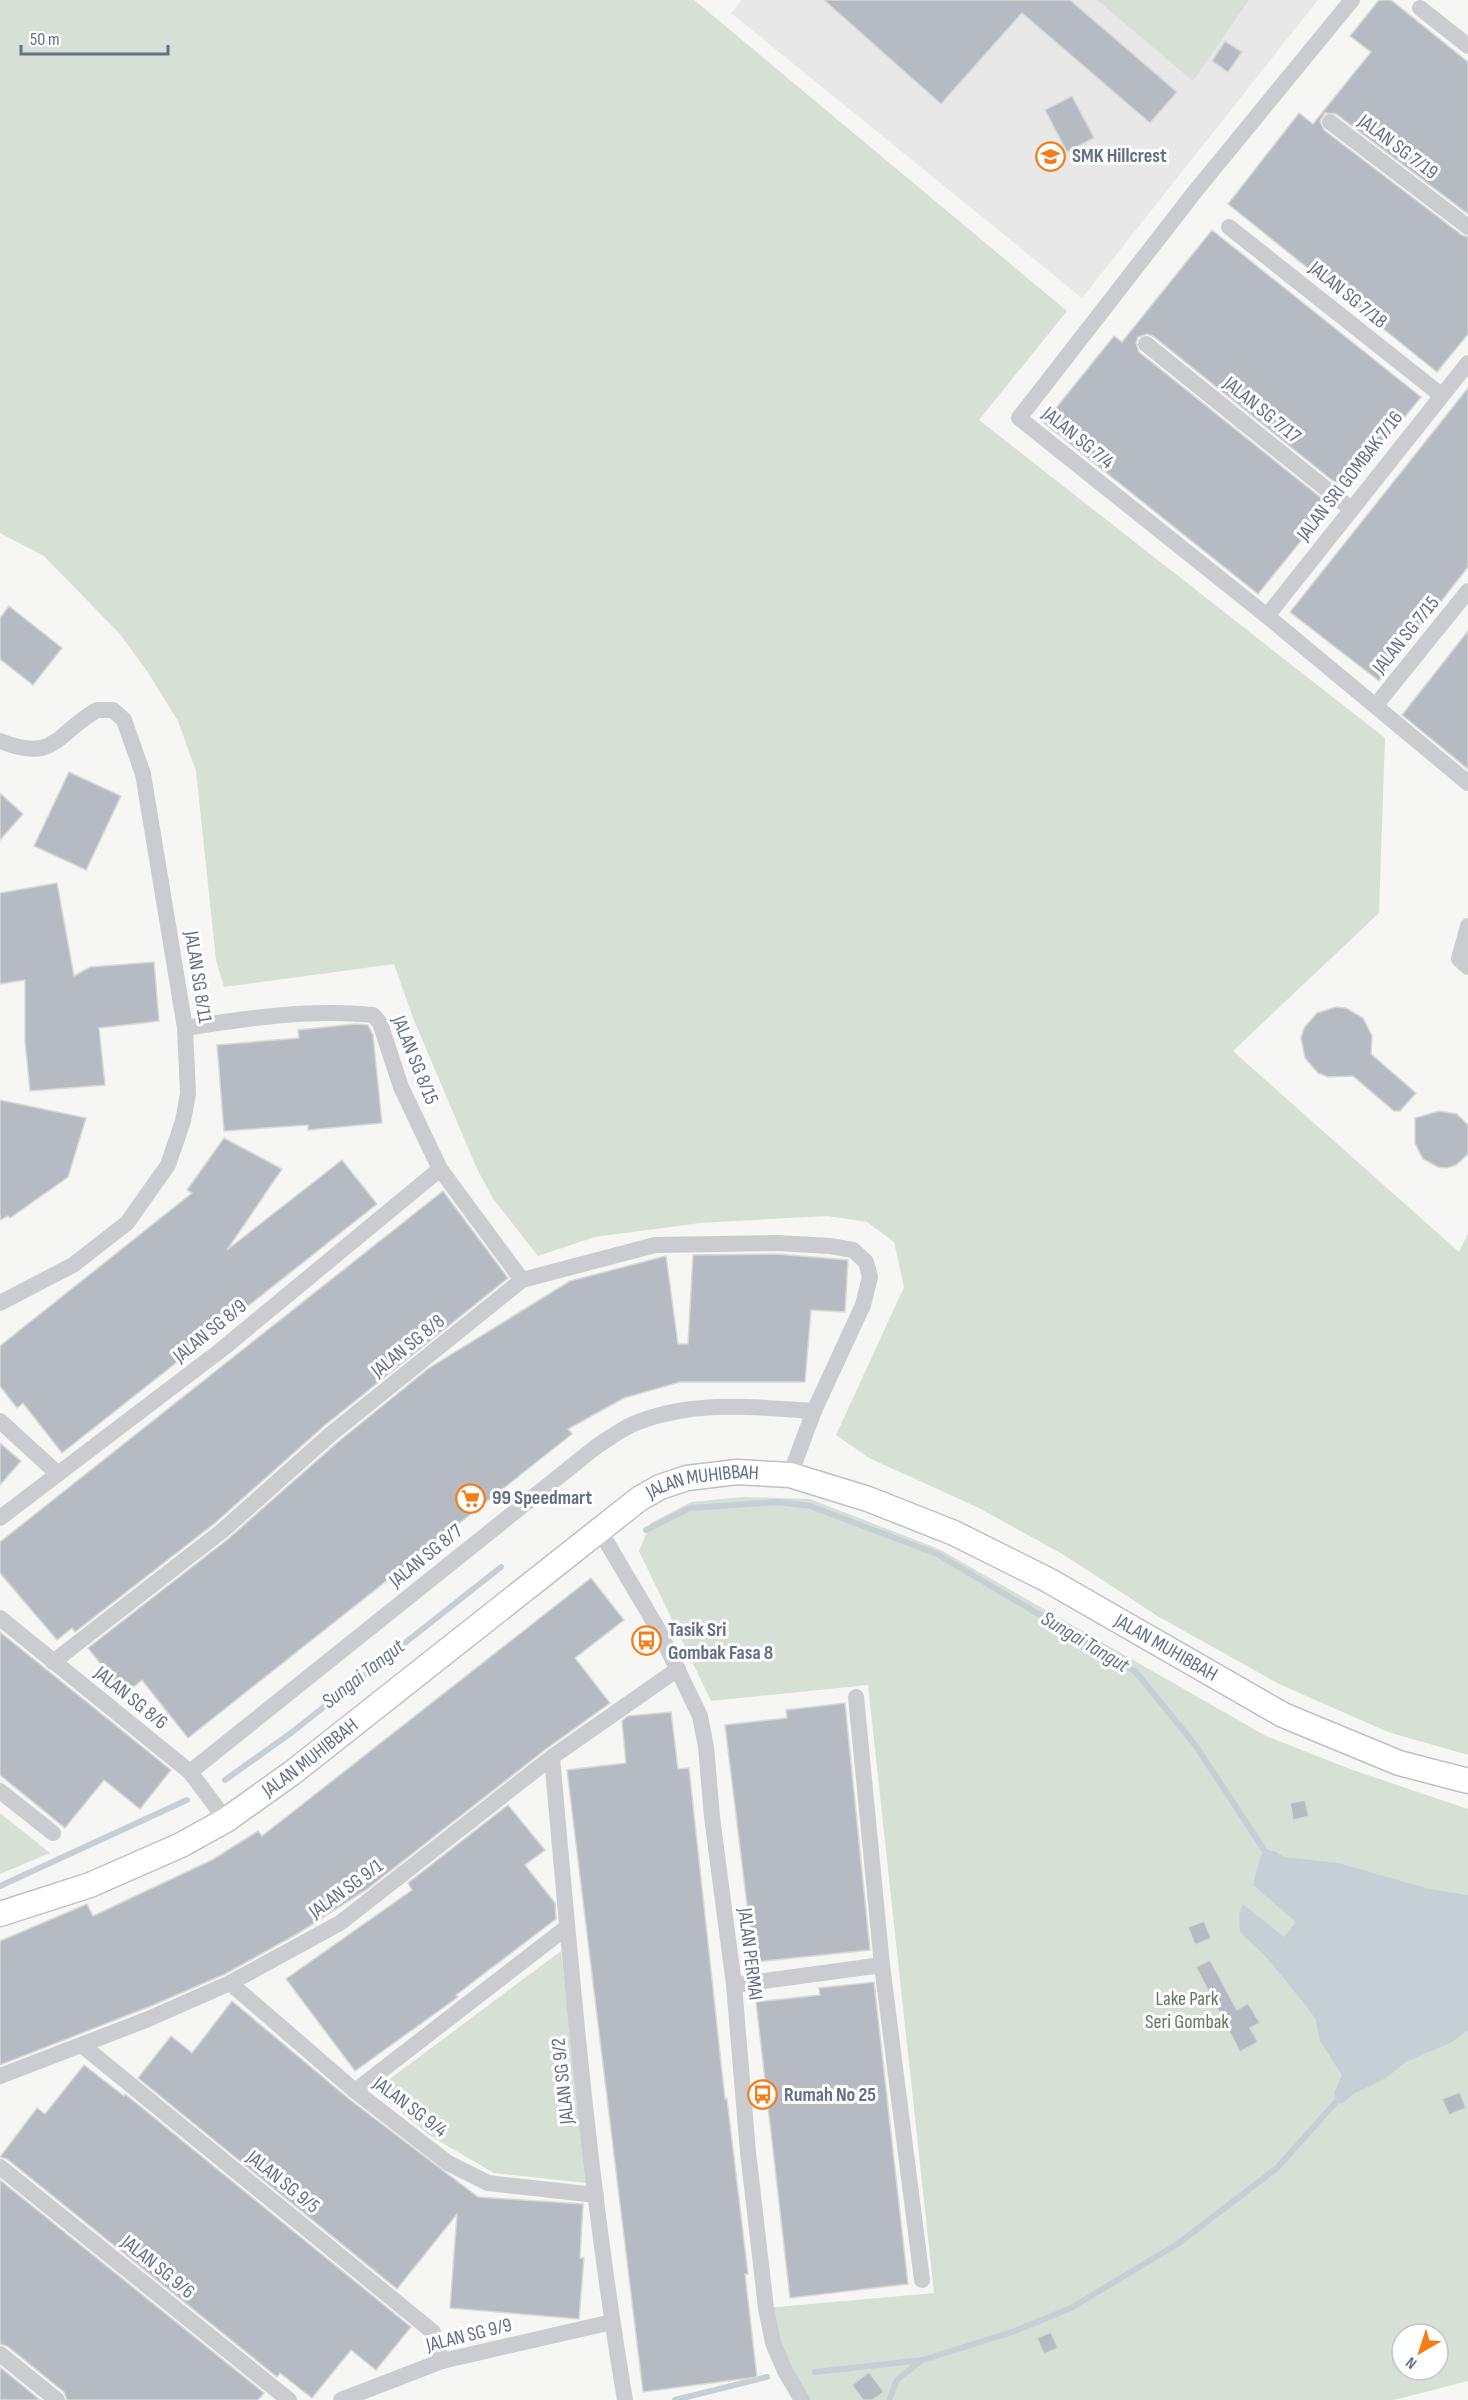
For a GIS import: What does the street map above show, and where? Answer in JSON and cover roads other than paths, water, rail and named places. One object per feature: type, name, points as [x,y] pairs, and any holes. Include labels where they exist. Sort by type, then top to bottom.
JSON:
[{"type":"street","name":"JALAN SG 7/4","points":[[1352,0],[1197,189],[1019,418],[1267,616],[1468,783]]},
{"type":"street","points":[[1420,8],[1468,46]]},
{"type":"street","name":"JALAN SG 7/19","points":[[1330,122],[1468,227]]},
{"type":"street","name":"JALAN SG 7/18","points":[[1229,227],[1441,395]]},
{"type":"street","name":"JALAN SG 7/17","points":[[1146,344],[1351,509]]},
{"type":"street","name":"JALAN SRI GOMBAK 7/16","points":[[1267,616],[1468,363]]},
{"type":"street","name":"JALAN SG 7/15","points":[[1376,705],[1466,599]]},
{"type":"street","name":"JALAN SG 8/11","points":[[0,741],[22,749],[39,751],[69,733],[97,710],[113,710],[124,720],[143,774],[185,1028],[188,1094],[183,1121],[171,1159],[127,1223],[72,1265],[0,1303]]},
{"type":"street","points":[[1468,926],[1458,953],[1459,959],[1468,967]]},
{"type":"street","name":"JALAN SG 8/15","points":[[185,1028],[298,1014],[341,1012],[373,1015],[380,1023],[401,1087],[440,1169],[522,1280]]},
{"type":"street","name":"JALAN SG 8/9","points":[[0,1518],[221,1350],[440,1169]]},
{"type":"street","name":"JALAN SG 8/8","points":[[53,1662],[222,1532],[331,1434],[522,1280],[654,1245],[673,1243],[845,1248],[860,1255],[867,1262],[870,1277],[863,1305],[814,1411]]},
{"type":"street","name":"JALAN SG 8/7","points":[[190,1772],[597,1446],[636,1423],[683,1408],[724,1406],[814,1411]]},
{"type":"street","points":[[790,1475],[814,1411]]},
{"type":"street","points":[[0,1421],[58,1474]]},
{"type":"street","name":"JALAN MUHIBBAH","points":[[0,1914],[90,1885],[181,1845],[226,1820],[292,1773],[639,1499],[660,1487],[687,1478],[737,1472],[790,1475],[868,1499],[954,1533],[1048,1580],[1291,1719],[1399,1763],[1468,1781]]},
{"type":"street","name":"JALAN PERMAI","points":[[600,1531],[678,1669],[700,1716],[706,1747],[712,1817],[734,1985],[748,2152],[765,2308],[773,2343],[785,2371],[802,2400]]},
{"type":"street","name":"JALAN SG 8/6","points":[[0,1618],[190,1772],[226,1820]]},
{"type":"street","name":"JALAN SG 9/1","points":[[0,2076],[83,2046],[230,1983],[340,1923],[552,1757],[678,1669]]},
{"type":"street","points":[[856,1697],[882,1965],[922,2280]]},
{"type":"street","name":"JALAN SG 9/2","points":[[552,1757],[567,1927],[596,2195],[612,2322],[625,2400]]},
{"type":"street","points":[[0,1791],[53,1833]]},
{"type":"street","points":[[355,2091],[567,1927]]},
{"type":"street","points":[[734,1985],[882,1965]]},
{"type":"street","name":"JALAN SG 9/4","points":[[230,1983],[355,2091],[448,2163],[488,2183],[596,2195]]},
{"type":"street","name":"JALAN SG 9/5","points":[[83,2046],[433,2332],[442,2361]]},
{"type":"street","name":"JALAN SG 9/6","points":[[0,2167],[289,2400]]},
{"type":"street","name":"JALAN SG 9/9","points":[[341,2400],[442,2361],[612,2322]]},
{"type":"street","points":[[0,2354],[57,2400]]},
{"type":"waterway","name":"Sungai Tangut","points":[[646,1530],[690,1508],[778,1502],[810,1506],[937,1554],[1136,1672],[1196,1746],[1265,1851],[1271,1855]]},
{"type":"waterway","name":"Sungai Tangut","points":[[225,1780],[291,1733],[501,1567]]},
{"type":"waterway","name":"Sungai Tangut","points":[[0,1886],[187,1800]]},
{"type":"waterway","points":[[815,2372],[923,2360],[1015,2331],[1071,2308],[1179,2243],[1277,2168],[1336,2102]]},
{"type":"waterway","points":[[889,2400],[897,2380],[922,2360]]},
{"type":"waterway","points":[[675,2400],[767,2377]]},
{"type":"place","name":"SMK Hillcrest","points":[[1051,156]]},
{"type":"place","name":"99 Speedmart","points":[[471,1498]]},
{"type":"place","name":"Tasik Sri Gombak Fasa 8","points":[[647,1641]]},
{"type":"place","name":"Rumah No 25","points":[[763,2095]]},
{"type":"park label","name":"Lake Park Seri Gombak","points":[[1187,2010]]}]
